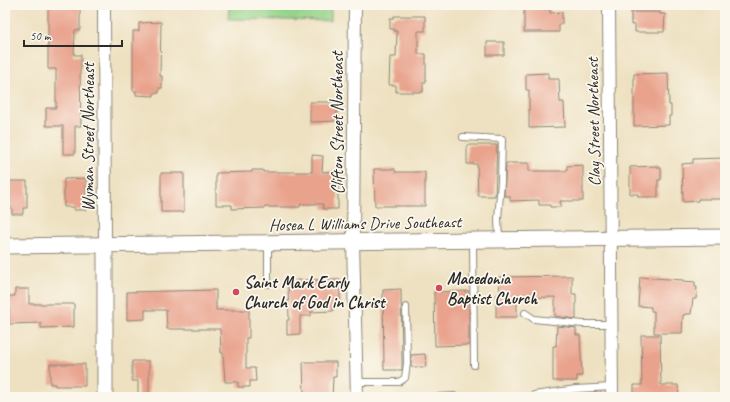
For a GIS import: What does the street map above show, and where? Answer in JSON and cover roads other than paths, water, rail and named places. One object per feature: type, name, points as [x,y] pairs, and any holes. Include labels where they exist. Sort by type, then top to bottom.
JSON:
[{"type":"street","name":"Wyman Street Northeast","points":[[104,5],[105,245]]},
{"type":"street","name":"Clifton Street Northeast","points":[[355,5],[354,242],[357,397]]},
{"type":"street","name":"Clay Street Northeast","points":[[609,5],[612,392]]},
{"type":"street","name":"Hosea L Williams Drive Southeast","points":[[5,246],[725,237]]},
{"type":"street","points":[[105,245],[105,397]]},
{"type":"lane","points":[[463,137],[502,138],[498,219],[499,240]]},
{"type":"lane","points":[[473,240],[474,365]]},
{"type":"lane","points":[[268,243],[268,284]]},
{"type":"lane","points":[[357,382],[399,382],[405,378],[407,363],[406,307]]},
{"type":"lane","points":[[524,313],[534,319],[583,324],[612,324]]},
{"type":"lane","points":[[534,395],[576,389],[612,392]]},
{"type":"lane","points":[[439,397],[454,396]]},
{"type":"place","name":"Macedonia Baptist Church","points":[[439,288]]},
{"type":"place","name":"Saint Mark Early Church of God in Christ","points":[[236,292]]}]
